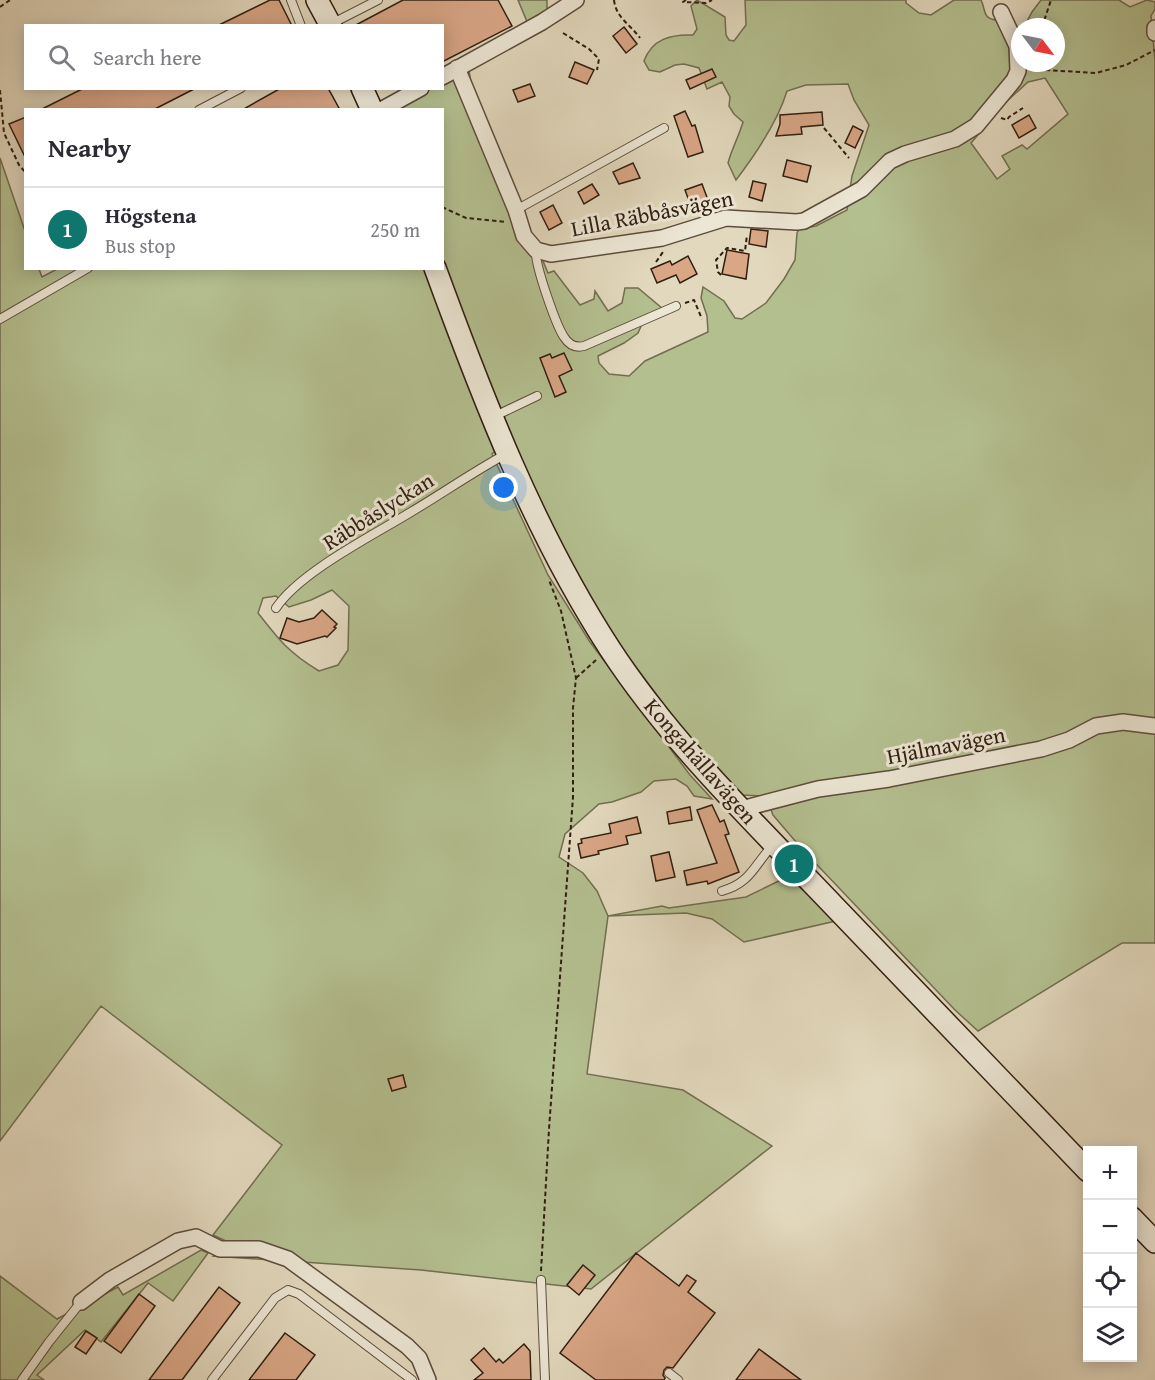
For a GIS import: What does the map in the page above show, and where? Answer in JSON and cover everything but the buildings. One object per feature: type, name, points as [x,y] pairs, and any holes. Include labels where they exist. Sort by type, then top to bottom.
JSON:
[{"type":"street","points":[[317,0],[330,24]]},
{"type":"street","points":[[444,75],[542,22],[576,0]]},
{"type":"street","points":[[1001,12],[1011,33]]},
{"type":"street","points":[[1155,28],[1155,33]]},
{"type":"street","points":[[457,69],[524,236],[536,250]]},
{"type":"street","name":"Lilla Räbbåsvägen","points":[[536,250],[551,254],[662,238],[726,218],[804,221],[862,189],[890,161],[905,154],[955,139],[976,126],[1014,80],[1018,72]]},
{"type":"street","points":[[363,90],[371,108]]},
{"type":"street","points":[[385,108],[417,90]]},
{"type":"street","name":"Kongahällavägen","points":[[436,270],[491,418],[556,554],[610,649],[652,708],[774,844],[1083,1166]]},
{"type":"street","name":"Hjälmavägen","points":[[744,812],[748,807],[818,789],[890,779],[1041,749],[1069,740],[1096,726],[1123,722],[1155,726]]},
{"type":"street","points":[[1137,1223],[1155,1242]]},
{"type":"street","points":[[81,1302],[101,1286],[178,1241],[196,1237],[220,1249],[266,1251],[288,1259],[407,1346],[419,1358],[428,1380]]},
{"type":"lane","points":[[291,0],[300,24]]},
{"type":"lane","points":[[333,24],[378,0]]},
{"type":"lane","points":[[203,108],[237,90]]},
{"type":"lane","points":[[518,217],[664,128]]},
{"type":"lane","points":[[536,250],[535,257],[539,272],[560,328],[565,339],[575,347],[584,346],[676,306]]},
{"type":"lane","points":[[0,319],[85,270]]},
{"type":"lane","points":[[491,418],[537,396]]},
{"type":"lane","name":"Räbbåslyckan","points":[[276,609],[283,597],[338,556],[507,453]]},
{"type":"lane","points":[[722,891],[738,886],[746,880],[774,844]]},
{"type":"lane","points":[[542,1280],[545,1380]]},
{"type":"lane","points":[[212,1380],[275,1298],[288,1290],[299,1294],[412,1380]]},
{"type":"lane","points":[[22,1380],[81,1302]]},
{"type":"lane","points":[[669,1373],[678,1380]]},
{"type":"path","points":[[0,8],[10,0]]},
{"type":"path","points":[[614,0],[615,8],[620,16],[640,38]]},
{"type":"path","points":[[686,0],[683,2],[706,3],[712,0]]},
{"type":"path","points":[[1045,18],[1051,0]]},
{"type":"path","points":[[563,33],[589,49],[599,59],[597,70]]},
{"type":"path","points":[[1065,70],[1096,73],[1126,65],[1155,50]]},
{"type":"path","points":[[0,90],[3,133],[24,171]]},
{"type":"path","points":[[988,112],[1007,120],[1023,108]]},
{"type":"path","points":[[824,128],[849,158]]},
{"type":"path","points":[[444,208],[466,218],[518,217]]},
{"type":"path","points":[[721,274],[718,272],[716,260],[727,249],[745,251],[747,235]]},
{"type":"path","points":[[676,306],[694,300],[702,319]]},
{"type":"path","points":[[542,1280],[550,1117],[573,797],[573,708],[576,678],[561,611],[548,578]]},
{"type":"path","points":[[576,678],[610,649]]},
{"type":"green space","points":[[518,0],[547,0],[547,10],[528,24]]},
{"type":"green space","points":[[697,0],[725,17],[726,35],[729,40],[734,41],[746,25],[745,0],[906,0],[906,3],[919,13],[931,15],[954,0],[981,0],[986,15],[996,20],[1011,47],[1011,72],[1065,72],[1065,18],[1029,18],[1041,0],[1119,0],[1130,7],[1147,0],[1155,2],[1155,9],[1151,16],[1155,61],[1155,943],[1122,943],[978,1031],[955,1010],[802,849],[773,815],[766,796],[741,795],[683,730],[627,655],[592,602],[548,519],[510,438],[492,454],[548,575],[590,642],[690,775],[712,799],[694,796],[687,786],[676,779],[654,781],[641,792],[599,804],[565,834],[559,857],[583,873],[597,891],[608,916],[587,1074],[683,1090],[772,1146],[591,1289],[421,1270],[213,1256],[226,1241],[213,1235],[282,1145],[101,1006],[0,1141],[0,158],[24,228],[24,270],[39,270],[42,277],[55,270],[444,270],[444,108],[386,108],[427,90],[444,90],[444,82],[469,70],[472,90],[548,273],[554,271],[580,305],[594,299],[595,291],[608,311],[622,303],[625,288],[638,288],[663,309],[642,324],[638,333],[598,356],[599,363],[609,374],[629,376],[645,361],[708,332],[707,316],[701,298],[703,287],[724,301],[735,318],[742,319],[766,303],[795,260],[799,229],[816,226],[847,210],[852,176],[869,125],[854,100],[848,84],[806,85],[787,91],[772,126],[736,180],[728,163],[743,122],[729,106],[730,97],[722,82],[707,89],[699,68],[684,64],[675,65],[660,72],[649,70],[644,61],[652,48],[663,39],[693,35],[697,29],[691,6]],"holes":[[[1045,78],[1068,114],[1027,149],[1022,145],[1002,156],[1010,169],[997,179],[971,143],[1006,102],[1028,82]],[[332,590],[349,606],[348,650],[338,665],[319,671],[285,645],[258,613],[263,598],[276,596],[289,607]]]},
{"type":"green space","points":[[787,877],[840,920],[744,942],[712,919],[686,913],[608,916],[662,906],[669,908],[746,897]]},
{"type":"green space","points":[[201,1250],[208,1253],[173,1301],[148,1283],[101,1342],[85,1330],[37,1375],[44,1380],[0,1380],[0,1276],[57,1319],[118,1287],[123,1295]]},
{"type":"place","name":"Högstena","points":[[794,864]]}]
